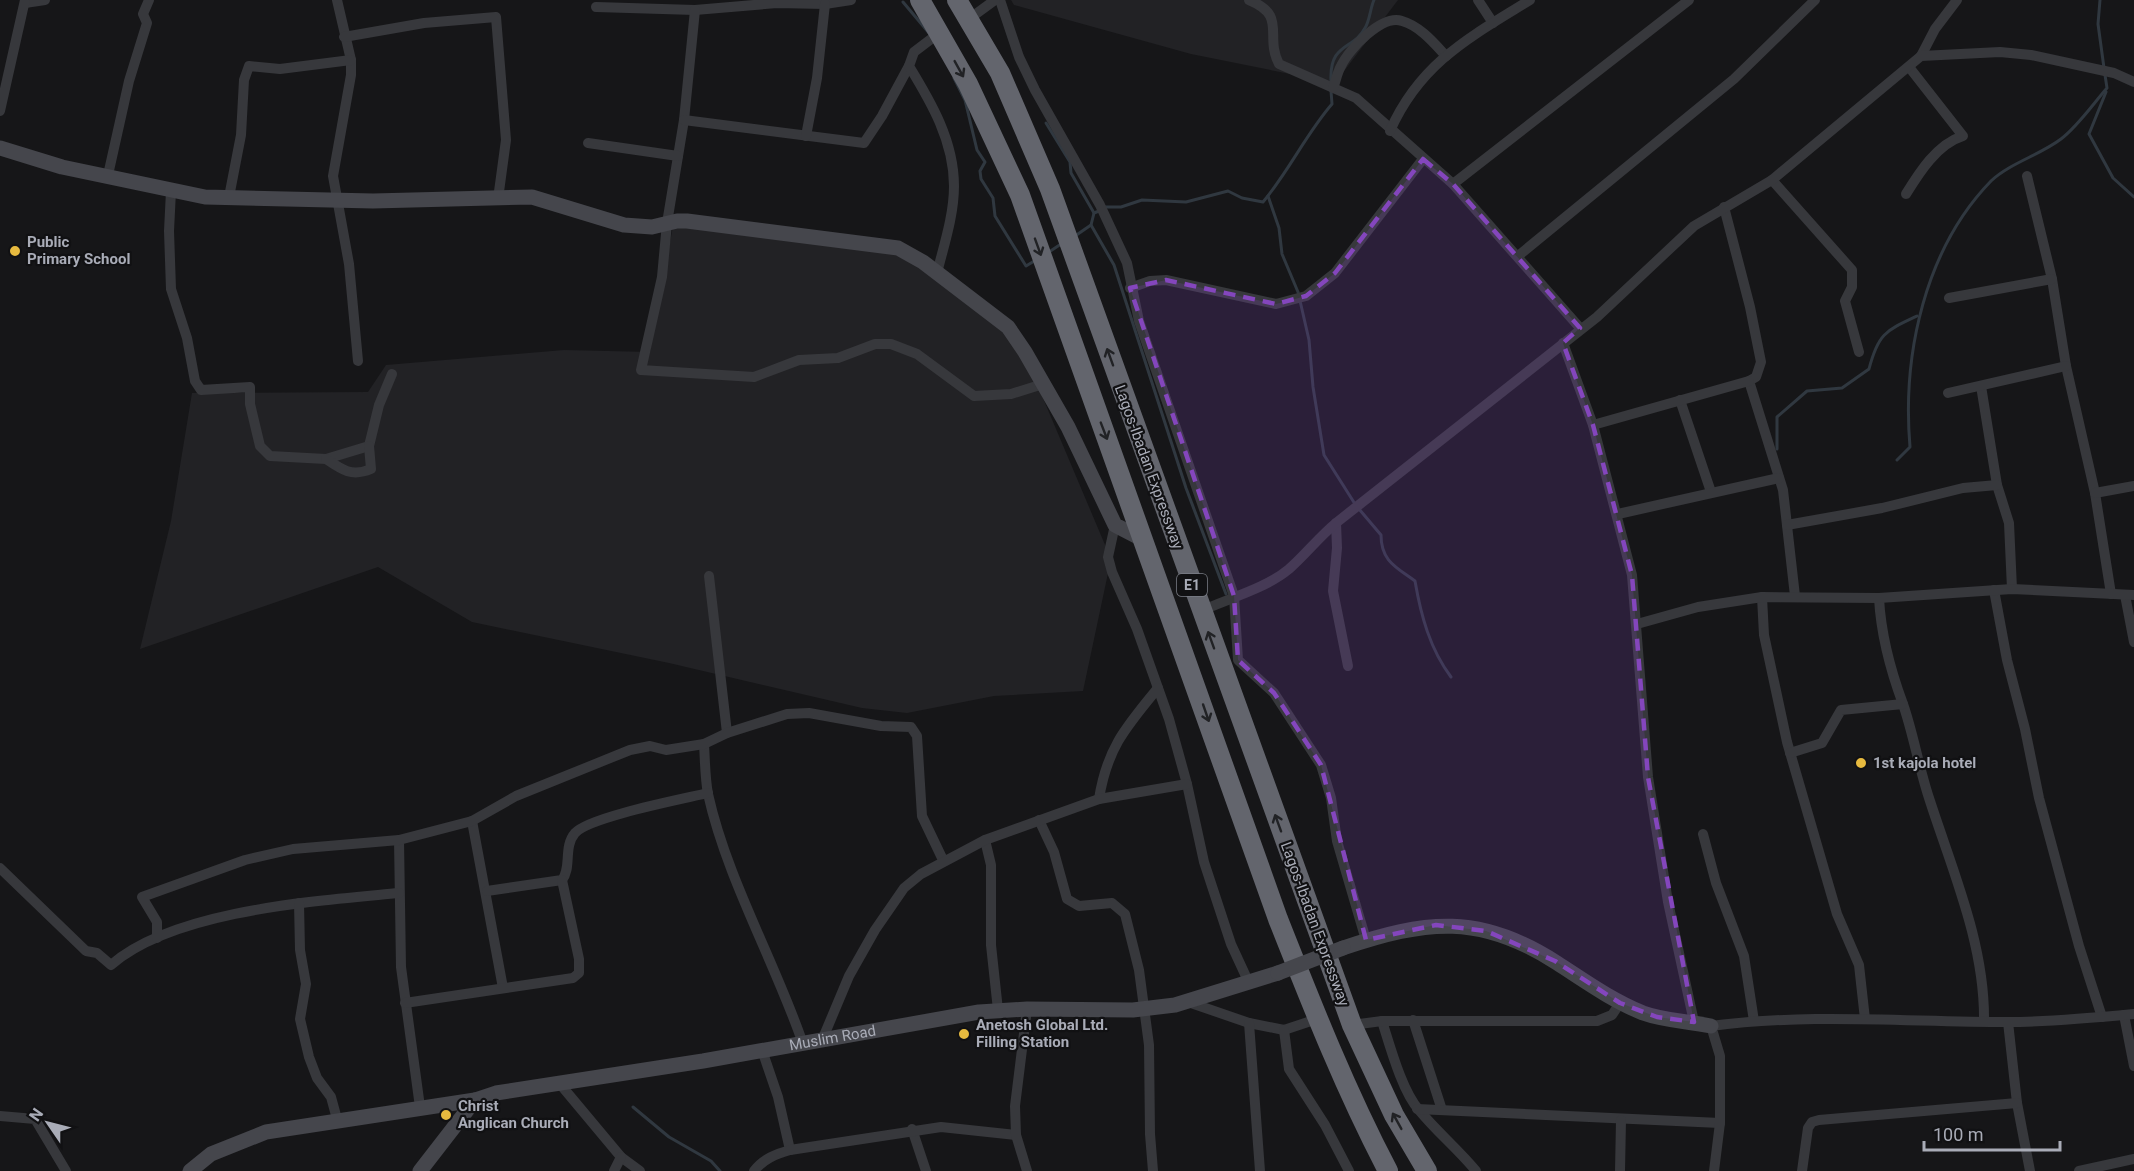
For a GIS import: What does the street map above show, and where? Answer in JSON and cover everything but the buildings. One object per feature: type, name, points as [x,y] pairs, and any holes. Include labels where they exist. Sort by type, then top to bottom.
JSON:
[{"type":"highway","name":"Lagos-Ibadan Expressway","points":[[920,0],[990,129],[1020,195],[1274,908],[1317,1019],[1359,1116],[1388,1171]]},
{"type":"highway","name":"Lagos-Ibadan Expressway","points":[[957,0],[1000,74],[1050,189],[1352,1026],[1394,1115],[1427,1171]]},
{"type":"street","points":[[0,111],[25,2],[45,0]]},
{"type":"street","points":[[108,175],[129,81],[147,23],[143,14],[149,0]]},
{"type":"street","points":[[337,0],[351,60],[346,112],[333,176],[349,264],[358,361]]},
{"type":"street","points":[[596,7],[650,5],[695,10],[777,3],[825,4],[851,0]]},
{"type":"street","points":[[969,19],[995,0]]},
{"type":"street","points":[[1000,0],[1019,57],[1115,234],[1127,263],[1130,288],[1234,596],[1238,660],[1274,693],[1321,765],[1331,798],[1337,841],[1366,940]]},
{"type":"street","points":[[1249,0],[1270,13],[1274,22],[1273,52],[1279,64],[1356,98],[1390,131],[1453,184],[1580,328]]},
{"type":"street","points":[[1478,0],[1493,23]]},
{"type":"street","points":[[1390,131],[1410,92],[1446,56],[1460,43],[1530,0]]},
{"type":"street","points":[[1453,184],[1689,0]]},
{"type":"street","points":[[1201,610],[1271,582],[1290,568],[1312,543],[1336,523],[1580,328],[1597,317],[1694,226],[1772,180],[1865,99],[1921,56],[1935,28],[1957,0]]},
{"type":"street","points":[[1518,256],[1726,86],[1811,2]]},
{"type":"street","points":[[806,136],[817,78],[825,4]]},
{"type":"street","points":[[695,10],[684,120],[667,223],[662,277],[641,370],[754,377],[799,360],[838,358],[874,344],[891,344],[916,354],[974,396],[1011,394],[1043,384]]},
{"type":"street","points":[[344,37],[424,23],[496,17],[506,140],[498,199]]},
{"type":"street","points":[[1333,88],[1341,64],[1363,38],[1389,20],[1402,20],[1428,36],[1446,56]]},
{"type":"street","points":[[684,120],[864,143],[882,116],[914,52],[939,33]]},
{"type":"street","points":[[1921,56],[2000,52],[2031,55],[2114,73],[2134,82]]},
{"type":"street","points":[[229,197],[242,135],[244,80],[249,66],[280,69],[351,60]]},
{"type":"street","points":[[909,66],[931,102],[947,139],[954,185],[951,215],[937,273]]},
{"type":"street","points":[[1906,194],[1921,170],[1936,154],[1963,136],[1909,67]]},
{"type":"street","points":[[588,143],[678,156]]},
{"type":"street","points":[[0,148],[62,167],[205,197],[336,200],[532,197],[624,225],[652,227],[687,221],[898,248],[937,273],[1008,327],[1043,384],[1105,499],[1115,525],[1108,557],[1112,573],[1137,629],[1158,688],[1187,784],[1204,861],[1231,944],[1249,983]]},
{"type":"street","points":[[1130,288],[1150,280],[1166,280],[1270,303],[1286,302],[1306,296],[1335,273],[1423,159]]},
{"type":"street","points":[[2027,177],[2052,279],[2066,366],[2095,493],[2110,594]]},
{"type":"street","points":[[1772,180],[1852,270],[1852,287],[1845,301],[1859,352]]},
{"type":"street","points":[[171,191],[169,231],[171,289],[187,338],[195,381],[201,390],[250,387],[250,405],[260,446],[270,456],[326,459],[369,446]]},
{"type":"street","points":[[1593,425],[1749,381],[1756,377],[1761,362],[1750,307],[1724,207]]},
{"type":"street","points":[[1949,298],[2052,279]]},
{"type":"street","points":[[1563,343],[1593,425],[1618,514],[1632,575],[1638,624],[1648,777],[1668,902],[1694,1022]]},
{"type":"street","points":[[1948,393],[2066,366]]},
{"type":"street","points":[[326,459],[346,472],[363,472],[371,468],[369,446],[379,405],[392,374]]},
{"type":"street","points":[[1749,381],[1779,478],[1795,596]]},
{"type":"street","points":[[1981,386],[1997,485],[2009,523],[2012,589]]},
{"type":"street","points":[[1680,400],[1711,492]]},
{"type":"street","points":[[1618,514],[1779,478]]},
{"type":"street","points":[[1787,525],[1882,508],[1963,488],[1997,485]]},
{"type":"street","points":[[2095,493],[2134,486]]},
{"type":"street","points":[[1336,523],[1337,548],[1333,591],[1348,666]]},
{"type":"street","points":[[1115,525],[1144,540]]},
{"type":"street","points":[[709,576],[727,733]]},
{"type":"street","points":[[1638,624],[1698,607],[1762,597],[1879,598],[2012,589],[2129,595],[2134,642]]},
{"type":"street","points":[[1994,590],[2007,660],[2025,729],[2039,798],[2079,946],[2102,1017]]},
{"type":"street","points":[[1762,597],[1764,635],[1790,753],[1837,914],[1859,965],[1865,1019]]},
{"type":"street","points":[[1879,598],[1886,652],[1894,683],[1903,704],[1928,797],[1954,872],[1974,941],[1981,972],[1984,1021]]},
{"type":"street","points":[[1099,799],[1104,769],[1113,748],[1158,688]]},
{"type":"street","points":[[1790,753],[1822,743],[1841,710],[1903,704]]},
{"type":"street","points":[[157,938],[157,922],[142,897],[163,887],[245,860],[293,849],[399,840],[472,821],[516,796],[630,750],[650,746],[666,750],[704,744],[727,733],[787,714],[809,713],[881,726],[911,727],[917,736],[922,816],[943,860]]},
{"type":"street","points":[[704,744],[708,793],[759,942],[802,1041]]},
{"type":"street","points":[[823,1038],[849,976],[892,904],[904,888],[943,860],[985,840],[1099,799],[1187,784]]},
{"type":"street","points":[[487,891],[562,880],[566,875],[569,843],[576,831],[626,812],[708,793]]},
{"type":"street","points":[[1039,820],[1054,852],[1067,899],[1079,906],[1112,903],[1125,914],[1139,970],[1149,1045],[1150,1134],[1153,1171]]},
{"type":"street","points":[[472,821],[487,891],[503,988]]},
{"type":"street","points":[[1703,834],[1716,883],[1744,956],[1754,1021]]},
{"type":"street","points":[[399,840],[399,893],[405,1003],[420,1107]]},
{"type":"street","points":[[985,840],[991,865],[991,945],[998,1010]]},
{"type":"street","points":[[0,868],[86,951],[97,953],[111,965],[121,956],[157,938],[212,920],[299,903],[399,893]]},
{"type":"street","points":[[405,1003],[573,978],[579,973],[579,959],[562,880]]},
{"type":"street","points":[[299,903],[300,950],[306,984],[300,1019],[309,1057],[317,1078],[331,1097],[338,1119]]},
{"type":"street","name":"Muslim Road","points":[[190,1171],[211,1154],[266,1132],[338,1119],[475,1100],[496,1093],[762,1050],[926,1019],[998,1010],[1144,1010],[1188,1002],[1278,973],[1366,940],[1414,927],[1436,925],[1486,930],[1510,938],[1555,961],[1620,1003],[1651,1015],[1711,1026]]},
{"type":"street","points":[[1188,1002],[1249,1023],[1284,1030],[1317,1019]]},
{"type":"street","points":[[1352,1026],[1382,1021],[1413,1020],[1597,1021],[1612,1015],[1620,1003]]},
{"type":"street","points":[[1027,1009],[1015,1106],[1016,1135],[1027,1171]]},
{"type":"street","points":[[1714,1171],[1720,1123],[1720,1056],[1711,1026],[1754,1021],[1865,1019],[2008,1022],[2129,1015],[2134,1066]]},
{"type":"street","points":[[1413,1020],[1442,1110]]},
{"type":"street","points":[[1382,1021],[1396,1065],[1417,1109],[1458,1148],[1476,1171]]},
{"type":"street","points":[[2008,1022],[2017,1103],[2030,1171]]},
{"type":"street","points":[[1249,1023],[1260,1171]]},
{"type":"street","points":[[1284,1030],[1289,1069],[1325,1125],[1349,1171]]},
{"type":"street","points":[[762,1050],[778,1097],[790,1150]]},
{"type":"street","points":[[560,1084],[621,1157],[640,1171]]},
{"type":"street","points":[[420,1171],[475,1100]]},
{"type":"street","points":[[1802,1171],[1808,1128],[1812,1122],[2017,1103]]},
{"type":"street","points":[[1417,1109],[1720,1123]]},
{"type":"street","points":[[0,1116],[34,1119],[66,1171]]},
{"type":"street","points":[[1620,1171],[1621,1120]]},
{"type":"street","points":[[754,1171],[774,1155],[790,1150],[912,1129],[941,1127],[1016,1135]]},
{"type":"street","points":[[912,1129],[926,1171]]},
{"type":"street","points":[[614,1171],[621,1157]]},
{"type":"street","points":[[2079,1171],[2134,1159]]},
{"type":"highlighted area","points":[[1423,159],[1453,184],[1580,328],[1563,343],[1593,425],[1632,575],[1648,777],[1694,1022],[1657,1017],[1620,1003],[1555,961],[1486,931],[1436,925],[1366,940],[1321,765],[1274,693],[1238,660],[1234,596],[1130,288],[1166,280],[1276,304],[1306,296],[1335,273]]},
{"type":"shaded area","points":[[1011,0],[1398,0],[1335,83],[1191,54],[1014,5]]},
{"type":"shaded area","points":[[673,226],[910,254],[1018,339],[1111,559],[1083,691],[994,696],[907,713],[862,708],[669,663],[472,622],[378,567],[140,649],[171,521],[192,393],[368,392],[386,365],[564,350],[650,352]]},
{"type":"waterway","points":[[1331,81],[1334,59],[1343,48],[1360,35],[1367,25],[1374,0]]},
{"type":"waterway","points":[[2100,0],[2098,24],[2104,68]]},
{"type":"waterway","points":[[903,2],[929,33]]},
{"type":"waterway","points":[[1897,460],[1910,447],[1908,412],[1910,376],[1923,305],[1934,271],[1949,238],[1968,208],[1991,181],[2007,169],[2053,145],[2073,128],[2107,88],[2105,75]]},
{"type":"waterway","points":[[954,78],[965,100],[977,150],[985,162],[980,171],[981,179],[993,198],[995,216],[1026,266],[1036,260]]},
{"type":"waterway","points":[[1105,207],[1121,207],[1142,200],[1186,202],[1228,191],[1242,198],[1263,202],[1332,104],[1331,91]]},
{"type":"waterway","points":[[2106,92],[2089,134],[2113,178],[2134,197]]},
{"type":"waterway","points":[[1046,123],[1070,162],[1071,173],[1094,213]]},
{"type":"waterway","points":[[1268,196],[1279,228],[1282,254],[1298,292],[1309,340],[1313,387],[1324,455],[1355,504]]},
{"type":"waterway","points":[[1075,236],[1091,225],[1094,213],[1099,211]]},
{"type":"waterway","points":[[1091,225],[1114,265],[1186,488],[1226,594]]},
{"type":"waterway","points":[[1049,252],[1061,244]]},
{"type":"waterway","points":[[1777,449],[1777,417],[1807,391],[1842,388],[1869,369],[1876,348],[1884,335],[1917,316]]},
{"type":"waterway","points":[[1359,509],[1381,535],[1384,551],[1391,563],[1415,581],[1427,632],[1437,655],[1451,677]]},
{"type":"waterway","points":[[633,1107],[669,1137],[711,1161],[720,1171]]},
{"type":"place","name":"Public Primary School","points":[[15,251]]},
{"type":"place","name":"1st kajola hotel","points":[[1861,763]]},
{"type":"place","name":"Anetosh Global Ltd. Filling Station","points":[[964,1034]]},
{"type":"place","name":"Christ Anglican Church","points":[[446,1115]]}]
